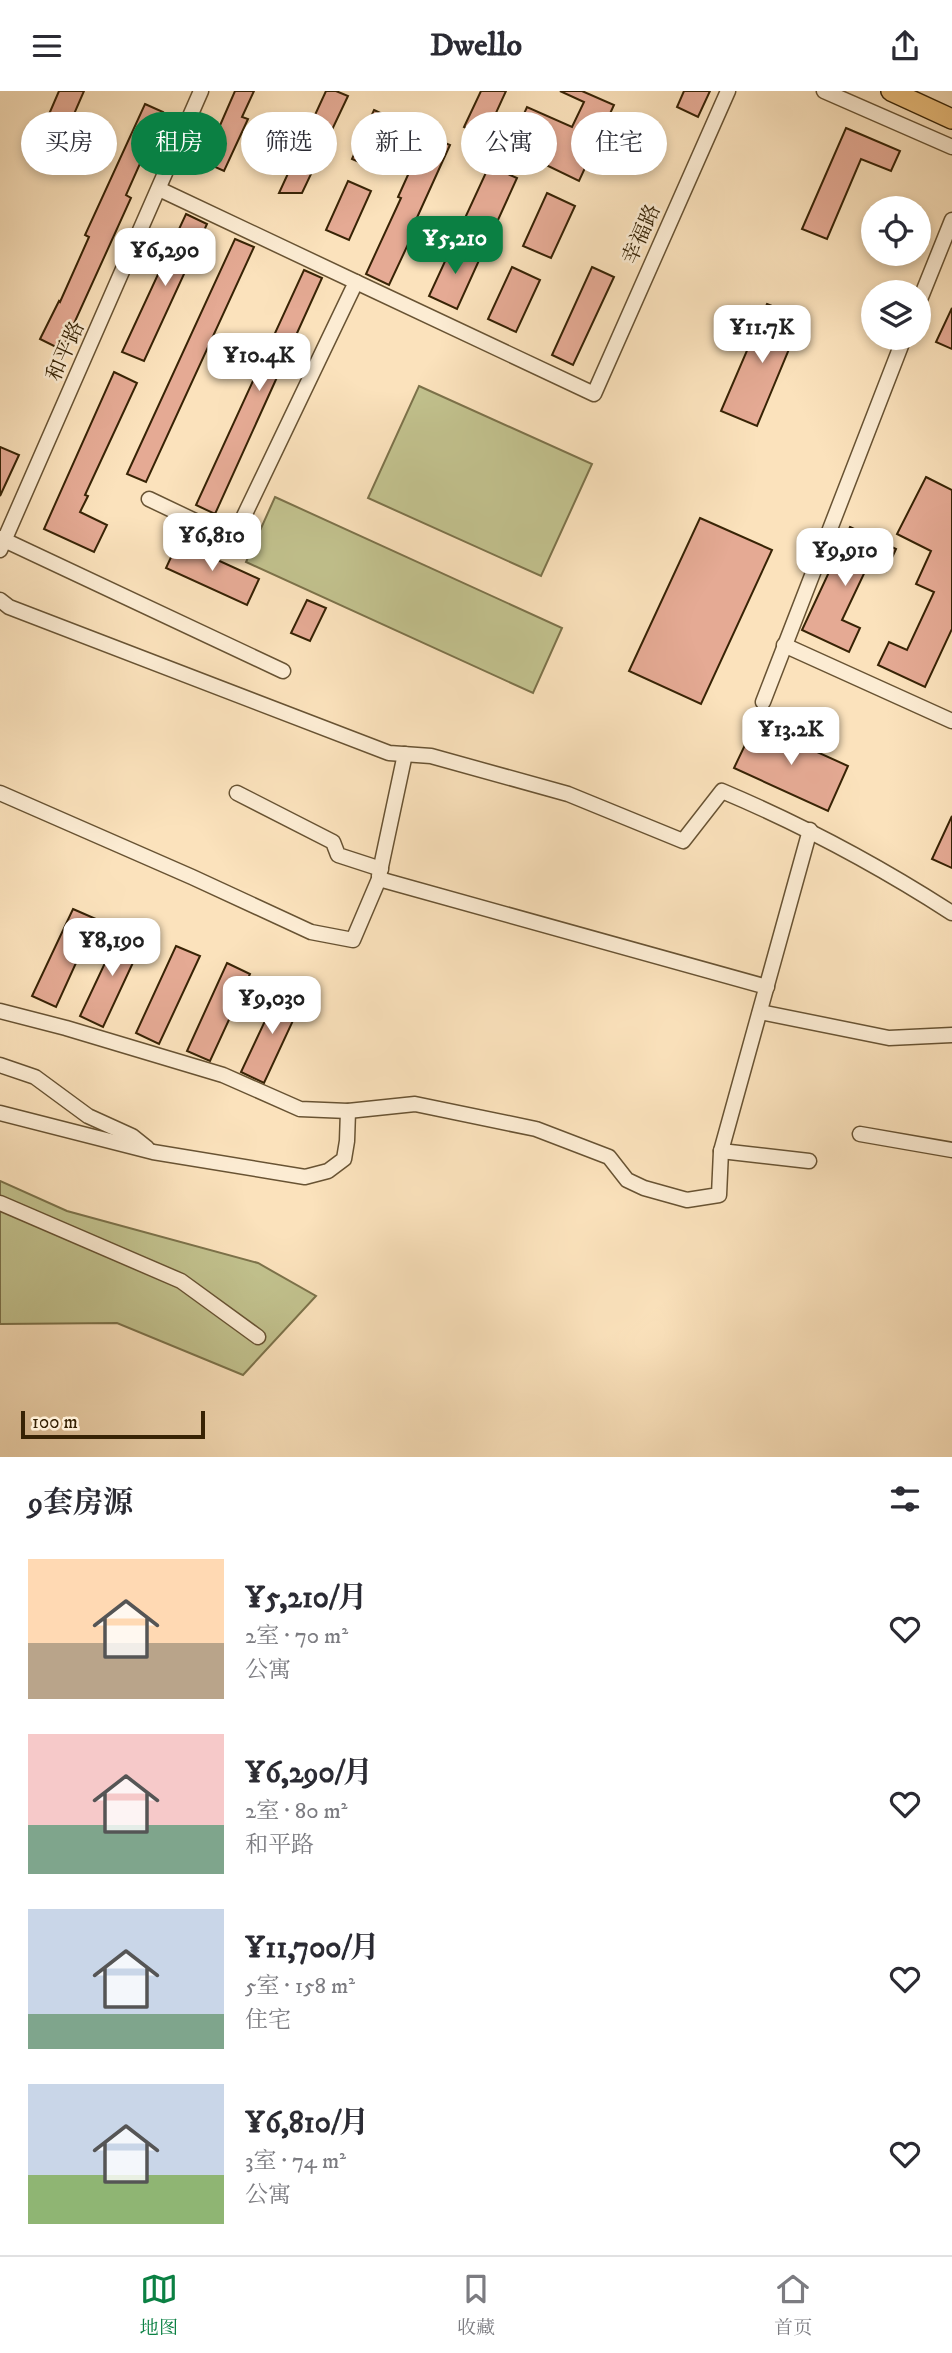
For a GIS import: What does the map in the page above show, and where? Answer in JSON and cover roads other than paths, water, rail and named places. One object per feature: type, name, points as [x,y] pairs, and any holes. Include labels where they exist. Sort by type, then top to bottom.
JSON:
[{"type":"main road","points":[[891,91],[952,119]]},
{"type":"street","name":"和平路","points":[[1,543],[201,91]]},
{"type":"street","name":"幸福路","points":[[356,282],[593,394],[728,91]]},
{"type":"street","points":[[824,91],[952,147]]},
{"type":"street","points":[[149,499],[233,539],[356,282],[159,189]]},
{"type":"street","points":[[928,280],[952,220]]},
{"type":"street","points":[[763,702],[899,350]]},
{"type":"street","points":[[1,543],[283,671]]},
{"type":"street","points":[[0,600],[9,607],[389,753],[431,755],[568,794],[683,841],[722,791],[810,830],[893,874],[952,913]]},
{"type":"street","points":[[784,645],[952,720]]},
{"type":"street","points":[[0,793],[311,932],[354,940],[380,874],[405,754]]},
{"type":"street","points":[[237,793],[332,842],[338,855],[380,874],[767,987]]},
{"type":"street","points":[[0,1011],[223,1075],[300,1109],[348,1111],[415,1104],[536,1129],[609,1157],[627,1180],[645,1188],[687,1200],[719,1195],[722,1151],[810,830]]},
{"type":"street","points":[[760,1012],[889,1038],[952,1035]]},
{"type":"street","points":[[0,1065],[35,1077],[88,1116],[132,1136],[153,1153]]},
{"type":"street","points":[[0,1113],[153,1153],[306,1177],[328,1171],[344,1159],[348,1111]]},
{"type":"street","points":[[860,1134],[952,1150]]},
{"type":"street","points":[[722,1151],[809,1161]]},
{"type":"street","points":[[0,1203],[181,1281],[258,1337]]}]
